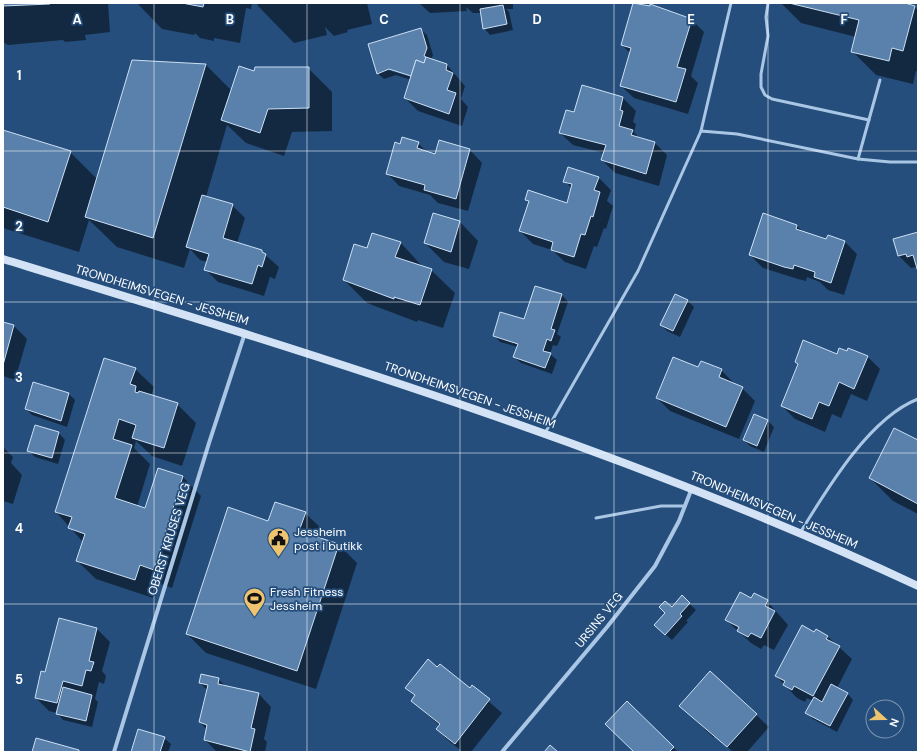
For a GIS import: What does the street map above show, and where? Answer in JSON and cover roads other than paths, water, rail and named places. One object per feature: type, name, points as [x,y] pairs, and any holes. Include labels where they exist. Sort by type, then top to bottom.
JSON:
[{"type":"main road","name":"TRONDHEIMSVEGEN - JESSHEIM","points":[[3,258],[245,333],[545,433],[692,488],[800,533],[918,586]]},
{"type":"street","name":"OBERST KRUSES VEG","points":[[114,752],[245,333]]},
{"type":"street","name":"URSINS VEG","points":[[502,752],[607,627],[654,566],[685,506],[692,488]]},
{"type":"lane","points":[[545,433],[638,271],[701,132],[731,3]]},
{"type":"lane","points":[[768,3],[766,17],[768,36],[761,74],[761,87],[765,95],[772,99],[869,120]]},
{"type":"lane","points":[[858,159],[880,80]]},
{"type":"lane","points":[[701,132],[738,134],[858,159],[890,162],[918,162]]},
{"type":"lane","points":[[800,533],[856,448],[896,411],[918,399]]},
{"type":"lane","points":[[596,518],[661,506],[685,506]]},
{"type":"place","name":"Jessheim post i butikk","points":[[279,558]]},
{"type":"place","name":"Fresh Fitness Jessheim","points":[[254,618]]}]
